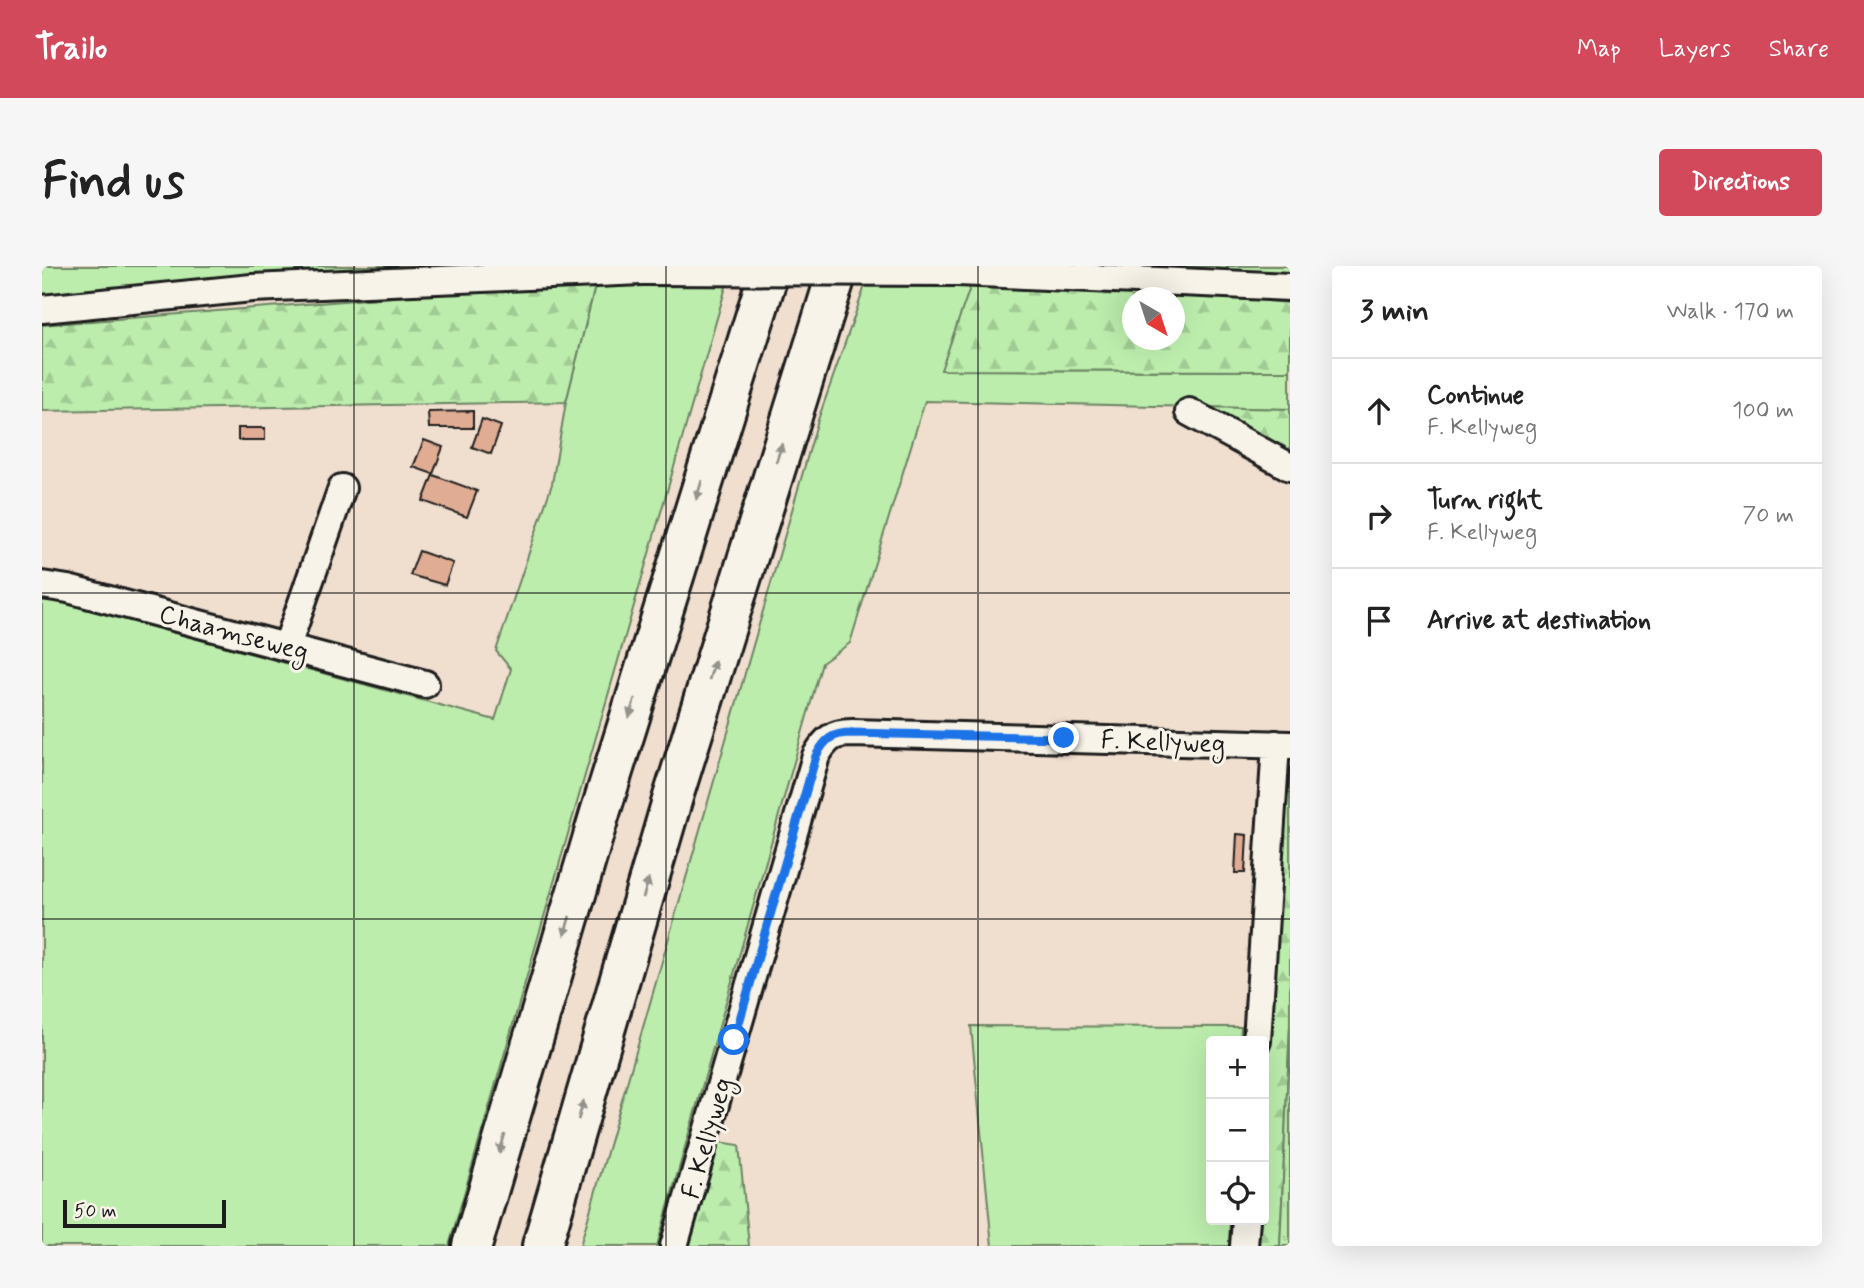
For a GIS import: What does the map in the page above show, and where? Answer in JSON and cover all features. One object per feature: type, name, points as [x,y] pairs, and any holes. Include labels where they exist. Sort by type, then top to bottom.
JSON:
[{"type":"highway","points":[[719,425],[736,305],[746,266]]},
{"type":"highway","points":[[472,1246],[719,425],[771,266]]},
{"type":"highway","points":[[542,1246],[673,797],[839,266]]},
{"type":"street","points":[[42,309],[252,288],[642,271],[957,272],[1290,287]]},
{"type":"street","points":[[1189,412],[1290,467]]},
{"type":"street","points":[[287,646],[342,488]]},
{"type":"street","name":"Chaamseweg","points":[[42,585],[287,646],[425,684]]},
{"type":"street","name":"F. Kellyweg","points":[[674,1246],[816,756],[825,740],[837,733],[1283,745],[1257,1036]]},
{"type":"street","points":[[1244,1246],[1246,1225]]},
{"type":"green space","points":[[42,266],[534,266],[42,297]]},
{"type":"green space","points":[[657,266],[732,266],[449,1246],[42,1246],[42,600],[58,601],[495,720],[511,669],[496,651],[552,484],[566,402],[595,286],[651,285]]},
{"type":"green space","points":[[1097,266],[1290,266],[1290,277]]},
{"type":"green space","points":[[972,282],[942,370],[1290,371],[1290,409],[925,401],[850,643],[822,663],[657,1246],[580,1246],[818,420],[866,283]]},
{"type":"green space","points":[[972,282],[1122,290],[1122,350],[1185,350],[1185,294],[1290,303],[1290,371],[941,370]]},
{"type":"green space","points":[[595,286],[566,402],[42,411],[42,325],[457,292]]},
{"type":"green space","points":[[1197,407],[1290,409],[1290,459]]},
{"type":"green space","points":[[1285,762],[1290,762],[1290,1025],[1280,1246],[1254,1246],[1256,1225],[1269,1225],[1267,1036]]},
{"type":"green space","points":[[1290,1025],[1290,1246],[1280,1246]]},
{"type":"green space","points":[[971,1026],[1241,1027],[1240,1036],[1206,1036],[1206,1225],[1230,1225],[1229,1246],[992,1246]]},
{"type":"green space","points":[[713,1141],[739,1145],[749,1246],[682,1246]]},
{"type":"building","points":[[473,411],[473,428],[429,428],[428,412]]},
{"type":"building","points":[[482,419],[501,426],[491,454],[472,447]]},
{"type":"building","points":[[238,428],[265,428],[265,440],[238,440]]},
{"type":"building","points":[[424,440],[443,447],[433,474],[413,467]]},
{"type":"building","points":[[433,475],[477,491],[467,517],[423,501]]},
{"type":"building","points":[[419,551],[453,563],[445,585],[410,575]]},
{"type":"building","points":[[1237,834],[1247,835],[1245,873],[1235,873]]},
{"type":"route","points":[[734,1040],[816,756],[825,740],[837,733],[1064,738]]}]
